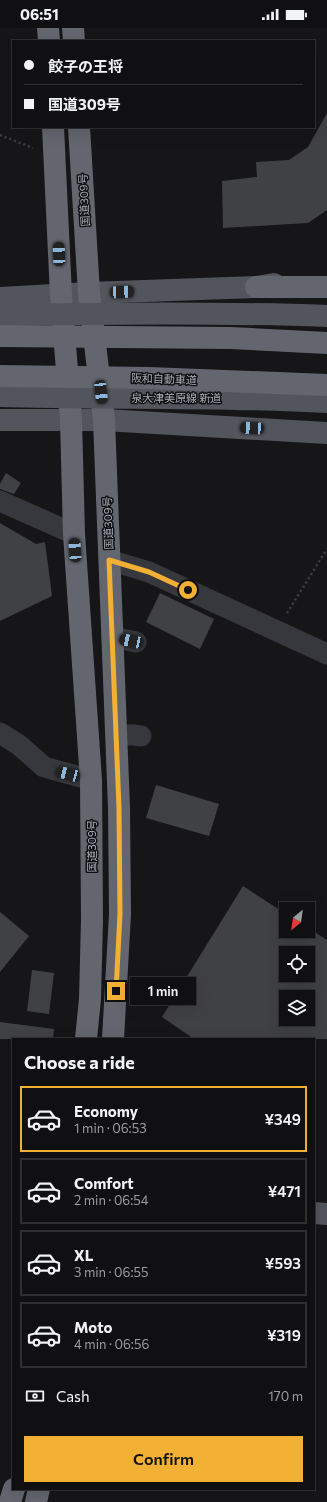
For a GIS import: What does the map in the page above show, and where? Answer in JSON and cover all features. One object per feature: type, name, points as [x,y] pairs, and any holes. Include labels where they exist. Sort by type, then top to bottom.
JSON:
[{"type":"highway","points":[[48,28],[49,40]]},
{"type":"highway","points":[[73,28],[74,40]]},
{"type":"highway","name":"国道309号","points":[[53,128],[61,296],[71,420],[74,534],[92,780],[92,920],[90,999],[86,1038]]},
{"type":"highway","name":"国道309号","points":[[79,128],[90,293],[104,420],[119,808],[120,914],[113,1038]]},
{"type":"highway","points":[[256,287],[327,287]]},
{"type":"highway","points":[[258,313],[327,309]]},
{"type":"highway","points":[[0,336],[231,338],[327,343]]},
{"type":"highway","name":"阪和自動車道","points":[[0,376],[149,378],[327,385]]},
{"type":"highway","points":[[10,1502],[14,1490]]},
{"type":"highway","points":[[36,1502],[39,1490]]},
{"type":"main road","points":[[0,298],[256,287],[327,276]]},
{"type":"main road","points":[[0,315],[99,313],[258,313],[327,316]]},
{"type":"main road","name":"泉大津美原線 新道","points":[[0,396],[101,398],[269,398],[327,402]]},
{"type":"main road","points":[[0,420],[104,420],[327,433]]},
{"type":"main road","points":[[315,1214],[327,1214]]},
{"type":"street","points":[[0,501],[74,534]]},
{"type":"street","points":[[109,560],[149,572],[269,632],[327,654]]},
{"type":"street","points":[[112,637],[136,642]]},
{"type":"street","points":[[0,732],[19,745],[44,767],[92,780]]},
{"type":"street","points":[[116,735],[141,736]]},
{"type":"path","points":[[0,135],[54,156]]},
{"type":"path","points":[[269,632],[327,549]]},
{"type":"building","points":[[327,113],[327,210],[308,223],[223,228],[222,181],[257,177],[256,162],[289,160],[308,147]]},
{"type":"building","points":[[6,473],[21,483],[14,494],[0,489],[0,484]]},
{"type":"building","points":[[0,523],[36,544],[45,542],[52,596],[0,621]]},
{"type":"building","points":[[160,593],[214,619],[200,649],[146,622]]},
{"type":"building","points":[[156,785],[219,804],[209,836],[146,818]]},
{"type":"building","points":[[243,886],[279,909],[279,938],[315,938],[315,932],[327,940],[327,1039],[193,1038],[162,1017]]},
{"type":"building","points":[[0,912],[29,936],[0,972]]},
{"type":"building","points":[[32,970],[54,973],[49,1014],[27,1011]]},
{"type":"building","points":[[0,1022],[54,1029],[53,1038],[0,1039]]},
{"type":"route","points":[[116,991],[120,914],[119,808],[109,560],[149,572],[188,590]]}]
